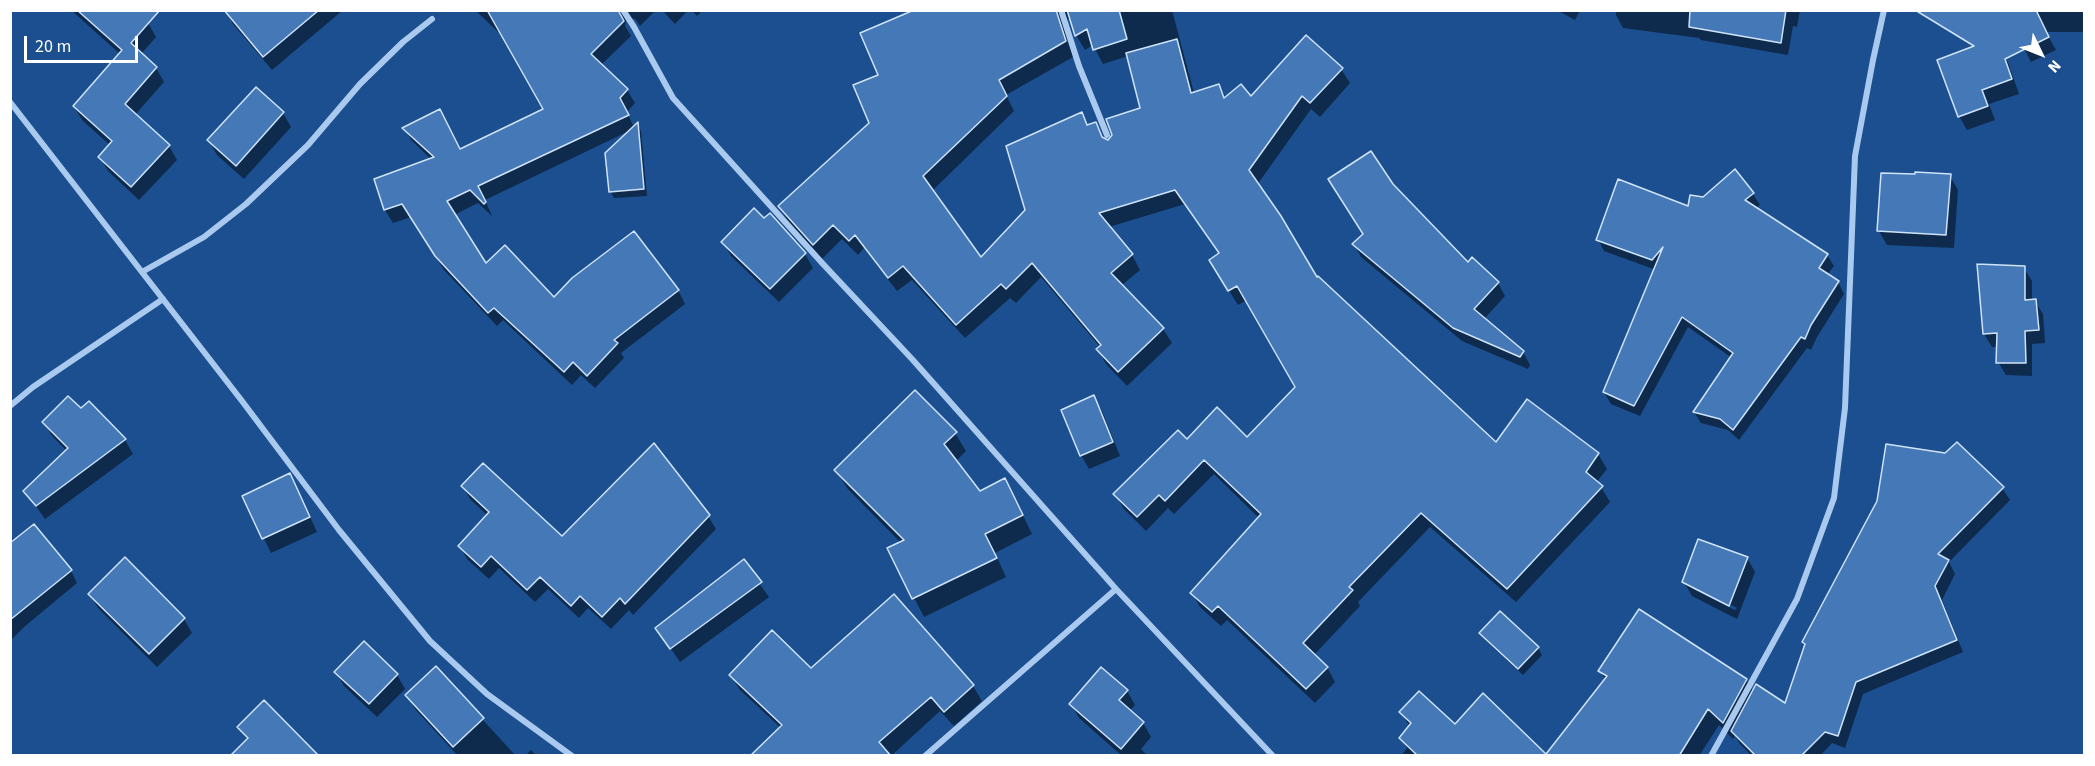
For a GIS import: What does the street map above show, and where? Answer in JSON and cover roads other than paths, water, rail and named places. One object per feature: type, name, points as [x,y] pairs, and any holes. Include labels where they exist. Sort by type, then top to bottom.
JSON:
[{"type":"street","points":[[623,10],[673,98],[912,359],[1116,589],[1273,756]]},
{"type":"street","points":[[1061,10],[1079,66],[1107,135]]},
{"type":"street","points":[[1711,756],[1797,599],[1834,498],[1845,408],[1855,156],[1884,10]]},
{"type":"street","points":[[142,272],[204,237],[246,204],[308,145],[360,84],[403,42],[432,19]]},
{"type":"street","points":[[10,102],[339,530],[429,641],[488,694],[572,756]]},
{"type":"street","points":[[10,406],[33,387],[163,299]]},
{"type":"street","points":[[925,756],[1116,589]]}]
